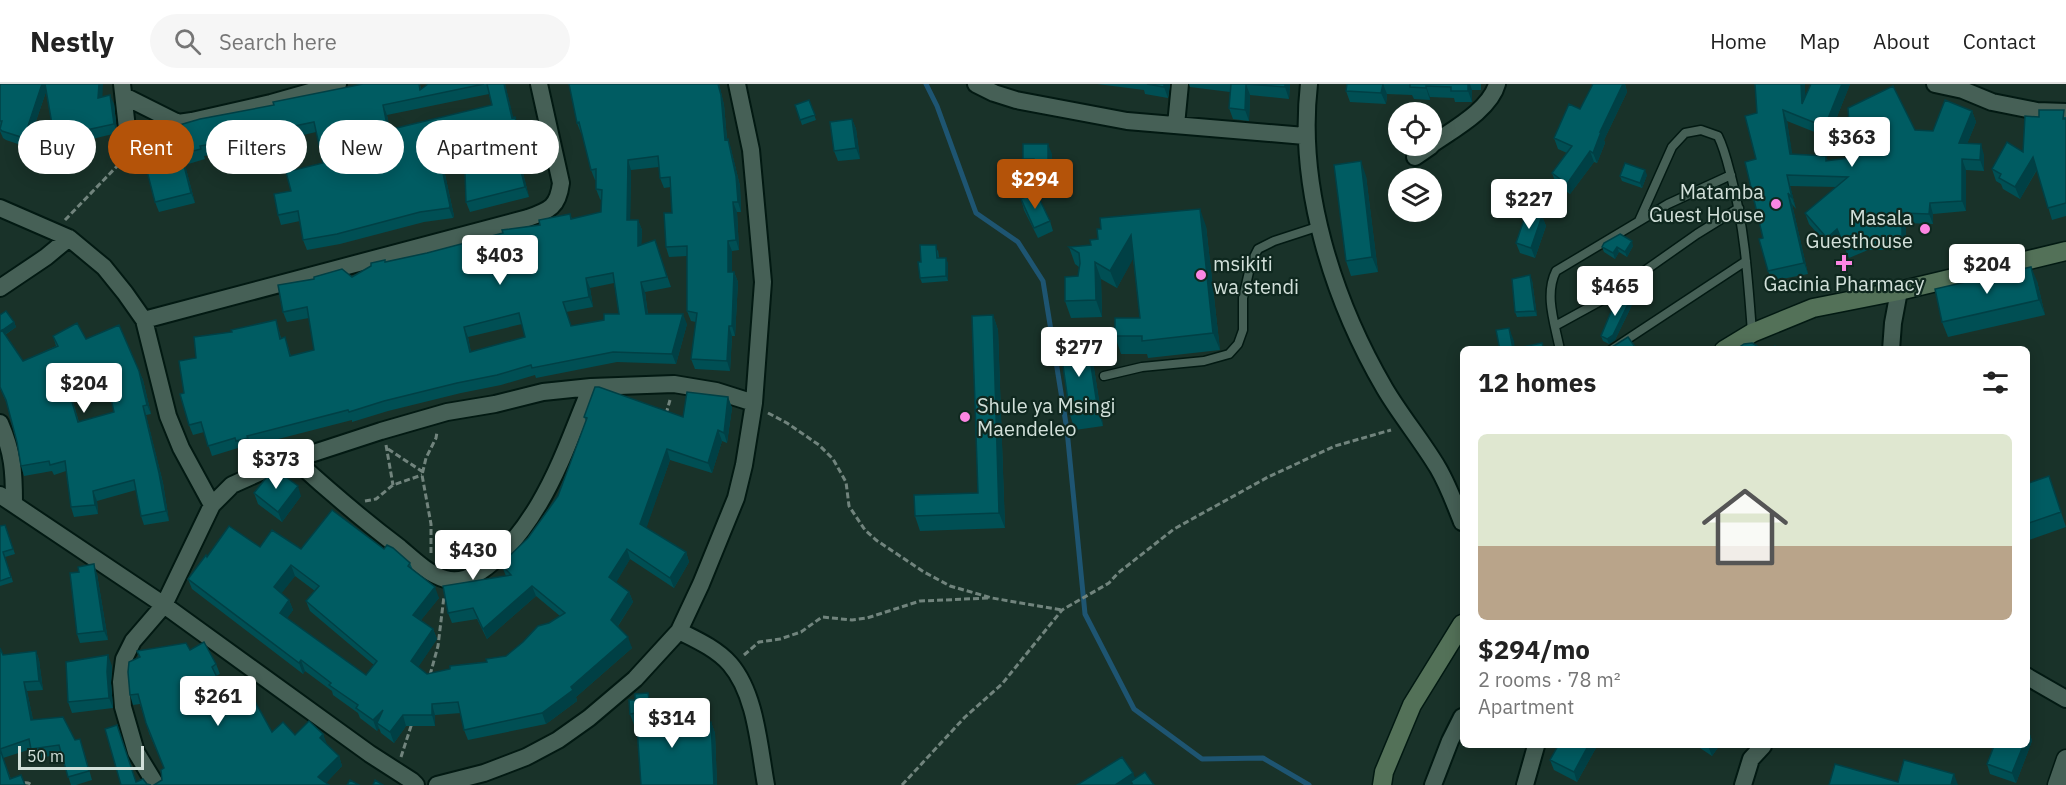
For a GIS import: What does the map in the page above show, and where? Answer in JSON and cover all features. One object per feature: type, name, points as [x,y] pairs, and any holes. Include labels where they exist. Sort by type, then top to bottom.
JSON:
[{"type":"main road","points":[[1731,346],[1752,333],[1813,308],[1899,291],[2066,251]]},
{"type":"main road","points":[[1382,785],[1384,772],[1412,705],[1460,627]]},
{"type":"street","points":[[271,103],[298,84]]},
{"type":"street","points":[[194,122],[338,84]]},
{"type":"street","points":[[144,320],[528,218],[546,211],[559,198],[561,183],[539,84]]},
{"type":"street","points":[[436,785],[484,773],[526,757],[558,740],[589,718],[635,679],[680,631],[701,584],[736,498],[750,435],[763,282],[751,150],[737,84]]},
{"type":"street","points":[[976,84],[1016,100],[1127,122],[1305,136]]},
{"type":"street","points":[[1176,125],[1180,84]]},
{"type":"street","points":[[1309,84],[1305,136],[1323,246],[1348,315],[1385,389],[1439,469],[1460,517]]},
{"type":"street","points":[[1442,137],[1478,112],[1496,89],[1497,84]]},
{"type":"street","points":[[1935,84],[1962,87],[1992,102],[2037,111],[2066,112]]},
{"type":"street","points":[[123,90],[173,120]]},
{"type":"street","points":[[123,90],[126,120]]},
{"type":"street","points":[[0,208],[63,234],[104,267],[125,292],[144,320],[168,416],[181,448],[212,505]]},
{"type":"street","points":[[0,288],[46,257],[63,234]]},
{"type":"street","points":[[1891,346],[1899,291]]},
{"type":"street","points":[[156,785],[136,752],[123,707],[121,682],[124,658],[133,641],[164,605],[212,505],[232,485],[274,466],[381,431],[447,412],[495,404],[543,392],[591,387],[674,384],[716,391],[754,403]]},
{"type":"street","points":[[295,460],[351,511],[427,569],[446,579],[466,580],[491,566],[539,504],[591,387]]},
{"type":"street","points":[[0,423],[11,451],[14,471],[7,499],[164,605],[361,748],[416,785]]},
{"type":"street","points":[[680,631],[706,645],[729,663],[743,681],[751,704],[766,785]]},
{"type":"street","points":[[2030,678],[2066,699]]},
{"type":"street","points":[[1433,785],[1460,721]]},
{"type":"street","points":[[1525,785],[1535,748]]},
{"type":"street","points":[[1743,785],[1751,759],[1761,748]]},
{"type":"street","points":[[2057,785],[2066,759]]},
{"type":"lane","points":[[1639,221],[1672,147],[1685,133],[1701,129],[1718,136],[1724,147],[1739,208],[1752,333]]},
{"type":"lane","points":[[1559,346],[1550,295],[1552,281],[1557,271],[1668,204],[1731,175]]},
{"type":"lane","points":[[1555,326],[1606,298],[1697,234],[1739,208]]},
{"type":"lane","points":[[1104,376],[1142,367],[1204,361],[1229,354],[1238,344],[1243,330],[1243,298],[1251,263],[1258,249],[1274,241],[1320,226]]},
{"type":"lane","points":[[1617,346],[1746,261]]},
{"type":"path","points":[[63,234],[68,215],[108,174]]},
{"type":"path","points":[[664,418],[674,384]]},
{"type":"path","points":[[754,403],[819,445],[833,459],[846,482],[849,506],[865,530],[876,540],[924,572],[950,585],[992,598],[1062,610]]},
{"type":"path","points":[[427,569],[431,549],[431,524],[422,473],[426,458],[447,412]]},
{"type":"path","points":[[902,785],[965,717],[1002,684],[1062,610],[1109,583],[1118,573],[1174,529],[1258,482],[1335,446],[1368,435],[1408,426]]},
{"type":"path","points":[[381,431],[387,448],[393,485]]},
{"type":"path","points":[[387,448],[422,473]]},
{"type":"path","points":[[351,511],[364,501],[376,499],[393,485],[422,473]]},
{"type":"path","points":[[440,674],[429,675],[438,646],[446,579]]},
{"type":"path","points":[[729,663],[747,653],[759,642],[792,636],[822,617],[852,620],[867,618],[920,601],[992,598]]},
{"type":"path","points":[[396,770],[415,717]]},
{"type":"path","points":[[16,785],[29,783],[32,785]]},
{"type":"building","points":[[0,84],[42,84],[30,120],[18,120],[18,136],[2,131],[0,129],[2,121],[0,121]]},
{"type":"building","points":[[45,84],[99,84],[98,98],[110,95],[113,120],[108,120],[108,125],[96,128],[96,120],[51,120]]},
{"type":"building","points":[[363,84],[419,84],[420,90],[428,84],[484,84],[383,105],[386,120],[319,120],[319,145],[314,122],[307,123],[307,120],[206,120],[206,145],[194,151],[194,121],[274,105],[273,102]]},
{"type":"building","points":[[487,84],[504,84],[512,118],[515,117],[516,120],[430,120],[492,105]]},
{"type":"building","points":[[569,84],[718,84],[725,140],[728,139],[736,176],[738,202],[733,202],[736,240],[728,241],[728,272],[734,272],[732,326],[729,326],[727,361],[691,359],[697,313],[687,311],[687,246],[666,247],[664,213],[672,213],[670,177],[660,178],[658,156],[628,160],[627,220],[638,220],[638,246],[655,240],[667,277],[641,282],[646,314],[683,314],[672,354],[613,352],[532,368],[531,365],[247,436],[248,438],[236,441],[235,438],[208,446],[201,422],[189,425],[180,394],[184,393],[179,361],[196,358],[194,337],[232,332],[231,330],[276,320],[280,339],[285,337],[290,356],[314,350],[307,307],[283,312],[278,285],[314,279],[314,277],[342,269],[352,277],[371,266],[371,263],[427,253],[503,233],[502,230],[540,225],[539,220],[570,214],[571,219],[601,212],[602,190],[596,189],[596,169],[591,170],[579,122],[577,123]],"holes":[[[613,273],[619,314],[604,314],[604,320],[571,326],[563,302],[589,297],[586,278]],[[519,313],[525,337],[470,352],[464,327]]]},
{"type":"building","points":[[1147,84],[1164,84],[1164,87]]},
{"type":"building","points":[[1231,84],[1246,84],[1245,110],[1229,108]]},
{"type":"building","points":[[1246,84],[1285,84],[1285,87]]},
{"type":"building","points":[[1347,84],[1383,84],[1381,93],[1346,91]]},
{"type":"building","points":[[1410,84],[1468,84],[1468,91],[1451,91],[1451,87],[1410,87]]},
{"type":"building","points":[[1593,84],[1623,84],[1600,132],[1593,153],[1590,151],[1567,184],[1552,173],[1572,146],[1554,138],[1569,104],[1580,109]]},
{"type":"building","points":[[1755,84],[1801,84],[1802,104],[1811,84],[1842,84],[1823,126],[1783,110],[1790,154],[1826,156],[1826,161],[1856,157],[1856,122],[1849,123],[1848,108],[1893,86],[1915,130],[1933,131],[1945,100],[1972,111],[1959,143],[1981,144],[1980,160],[1962,159],[1962,201],[1930,203],[1929,214],[1902,213],[1902,236],[1897,236],[1897,239],[1864,239],[1845,247],[1837,229],[1827,238],[1805,213],[1848,177],[1787,175],[1792,198],[1788,193],[1804,263],[1768,271],[1759,239],[1763,238],[1745,162],[1756,159],[1745,116],[1757,113]]},
{"type":"building","points":[[809,100],[815,115],[800,120],[795,105]]},
{"type":"building","points":[[2039,110],[2064,110],[2063,119],[2066,119],[2066,203],[2048,208],[2033,157],[2015,187],[1999,178],[2001,174],[1992,169],[2007,142],[2023,152],[2025,116],[2039,117]]},
{"type":"building","points":[[852,119],[856,148],[834,151],[830,122]]},
{"type":"building","points":[[416,123],[416,174],[443,174],[450,206],[337,234],[303,240],[298,211],[278,215],[274,194],[291,191],[287,174],[307,174],[307,167],[319,164],[319,174],[404,174],[404,126]]},
{"type":"building","points":[[1023,144],[1048,144],[1048,177],[1034,177],[1034,159],[1023,159]]},
{"type":"building","points":[[1361,161],[1372,257],[1346,261],[1334,165]]},
{"type":"building","points":[[1625,163],[1645,170],[1640,183],[1620,176]]},
{"type":"building","points":[[148,174],[186,174],[191,193],[155,202]]},
{"type":"building","points":[[465,174],[522,174],[525,187],[466,202]]},
{"type":"building","points":[[1036,192],[1050,221],[1034,228],[1021,199]]},
{"type":"building","points":[[1200,209],[1213,333],[1142,341],[1142,336],[1115,336],[1115,318],[1140,318],[1131,235],[1110,271],[1095,262],[1096,300],[1065,301],[1065,277],[1078,276],[1080,263],[1079,253],[1069,247],[1091,245],[1090,240],[1098,239],[1097,229],[1101,229],[1100,218]]},
{"type":"building","points":[[1527,211],[1542,216],[1531,248],[1516,243]]},
{"type":"building","points":[[1620,234],[1632,241],[1625,252],[1617,247],[1613,253],[1602,247],[1604,243]]},
{"type":"building","points":[[920,245],[936,245],[937,258],[946,258],[946,276],[920,278],[918,262],[921,262]]},
{"type":"building","points":[[2031,267],[2039,300],[1942,322],[1935,289]]},
{"type":"building","points":[[1530,275],[1535,311],[1515,312],[1512,279]]},
{"type":"building","points":[[1618,295],[1630,300],[1613,335],[1607,339],[1601,336]]},
{"type":"building","points":[[6,311],[14,322],[0,332],[0,315]]},
{"type":"building","points":[[993,315],[999,513],[915,516],[914,495],[978,493],[972,316]]},
{"type":"building","points":[[77,323],[86,339],[119,325],[139,371],[147,405],[143,406],[166,511],[141,516],[134,480],[93,491],[95,505],[71,507],[65,461],[50,465],[49,461],[21,466],[6,400],[0,387],[0,332],[2,330],[23,361],[58,346],[53,336]],"holes":[[[104,366],[114,412],[78,422],[67,385]]]},
{"type":"building","points":[[1509,328],[1512,346],[1499,346],[1496,330]]},
{"type":"building","points":[[1628,337],[1634,346],[1614,346]]},
{"type":"building","points":[[1087,340],[1098,411],[1070,415],[1060,344]]},
{"type":"building","points":[[1542,343],[1543,346],[1528,346]]},
{"type":"building","points":[[1752,343],[1757,346],[1741,346]]},
{"type":"building","points":[[595,387],[683,417],[687,392],[728,397],[724,433],[718,430],[708,463],[667,449],[640,524],[686,552],[670,578],[627,549],[609,577],[629,592],[611,620],[628,637],[571,687],[573,690],[542,713],[464,730],[458,702],[432,704],[432,715],[403,715],[390,732],[377,723],[383,710],[373,720],[356,708],[358,705],[329,685],[331,683],[301,660],[299,663],[188,579],[229,526],[260,547],[272,530],[301,549],[332,510],[384,549],[387,545],[393,548],[410,563],[408,566],[435,587],[413,615],[433,629],[411,661],[427,674],[450,669],[450,666],[487,662],[486,659],[506,656],[538,626],[549,623],[565,613],[532,586],[483,629],[473,608],[448,613],[443,586],[511,575],[501,564],[528,538],[558,496],[587,418],[584,417]],"holes":[[[291,565],[319,586],[306,601],[377,661],[366,675],[280,613],[289,600],[274,587]]]},
{"type":"building","points":[[274,468],[298,486],[278,512],[254,493]]},
{"type":"building","points":[[2049,476],[2061,512],[2030,523],[2030,483]]},
{"type":"building","points":[[5,525],[13,549],[3,552],[11,577],[0,581],[0,526]]},
{"type":"building","points":[[94,564],[104,631],[77,634],[70,573],[79,572],[78,567]]},
{"type":"building","points":[[204,642],[216,664],[212,667],[227,698],[247,687],[272,732],[283,722],[295,735],[309,721],[323,734],[320,738],[339,756],[318,777],[329,785],[154,785],[162,780],[161,770],[164,768],[146,723],[138,694],[130,695],[129,662],[140,657],[137,651],[186,643],[190,650]]},
{"type":"building","points":[[0,648],[3,655],[36,651],[39,681],[24,682],[31,720],[63,717],[75,740],[80,739],[89,771],[68,777],[59,745],[31,749],[29,739],[0,749]]},
{"type":"building","points":[[108,655],[109,698],[68,702],[66,662]]},
{"type":"building","points":[[648,693],[649,699],[652,699],[654,724],[711,722],[714,785],[641,785],[636,713],[630,714],[629,700],[635,700],[635,694]]},
{"type":"building","points":[[117,725],[136,782],[143,779],[151,785],[121,785],[105,729]]},
{"type":"building","points":[[1557,748],[1587,748],[1574,772],[1550,760]]},
{"type":"building","points":[[1993,748],[2022,748],[2012,773],[1987,764]]},
{"type":"building","points":[[0,749],[10,779],[21,775],[25,785],[0,785]]},
{"type":"building","points":[[1122,757],[1133,773],[1115,785],[1077,785]]},
{"type":"building","points":[[1904,760],[1954,774],[1951,785],[1829,785],[1835,764],[1898,782]]},
{"type":"building","points":[[1145,772],[1154,785],[1133,785],[1131,781]]},
{"type":"building","points":[[350,780],[359,785],[347,785]]},
{"type":"building","points":[[375,780],[383,785],[373,785]]},
{"type":"waterway","points":[[926,84],[937,106],[976,213],[1018,242],[1043,281],[1067,430],[1085,614],[1134,709],[1202,759],[1263,758],[1309,785]]},
{"type":"place","name":"Matamba Guest House","points":[[1776,204]]},
{"type":"place","name":"Masala Guesthouse","points":[[1925,229]]},
{"type":"place","name":"Gacinia Pharmacy","points":[[1844,263]]},
{"type":"place","name":"msikiti wa stendi","points":[[1201,275]]},
{"type":"place","name":"Shule ya Msingi Maendeleo","points":[[965,417]]}]
